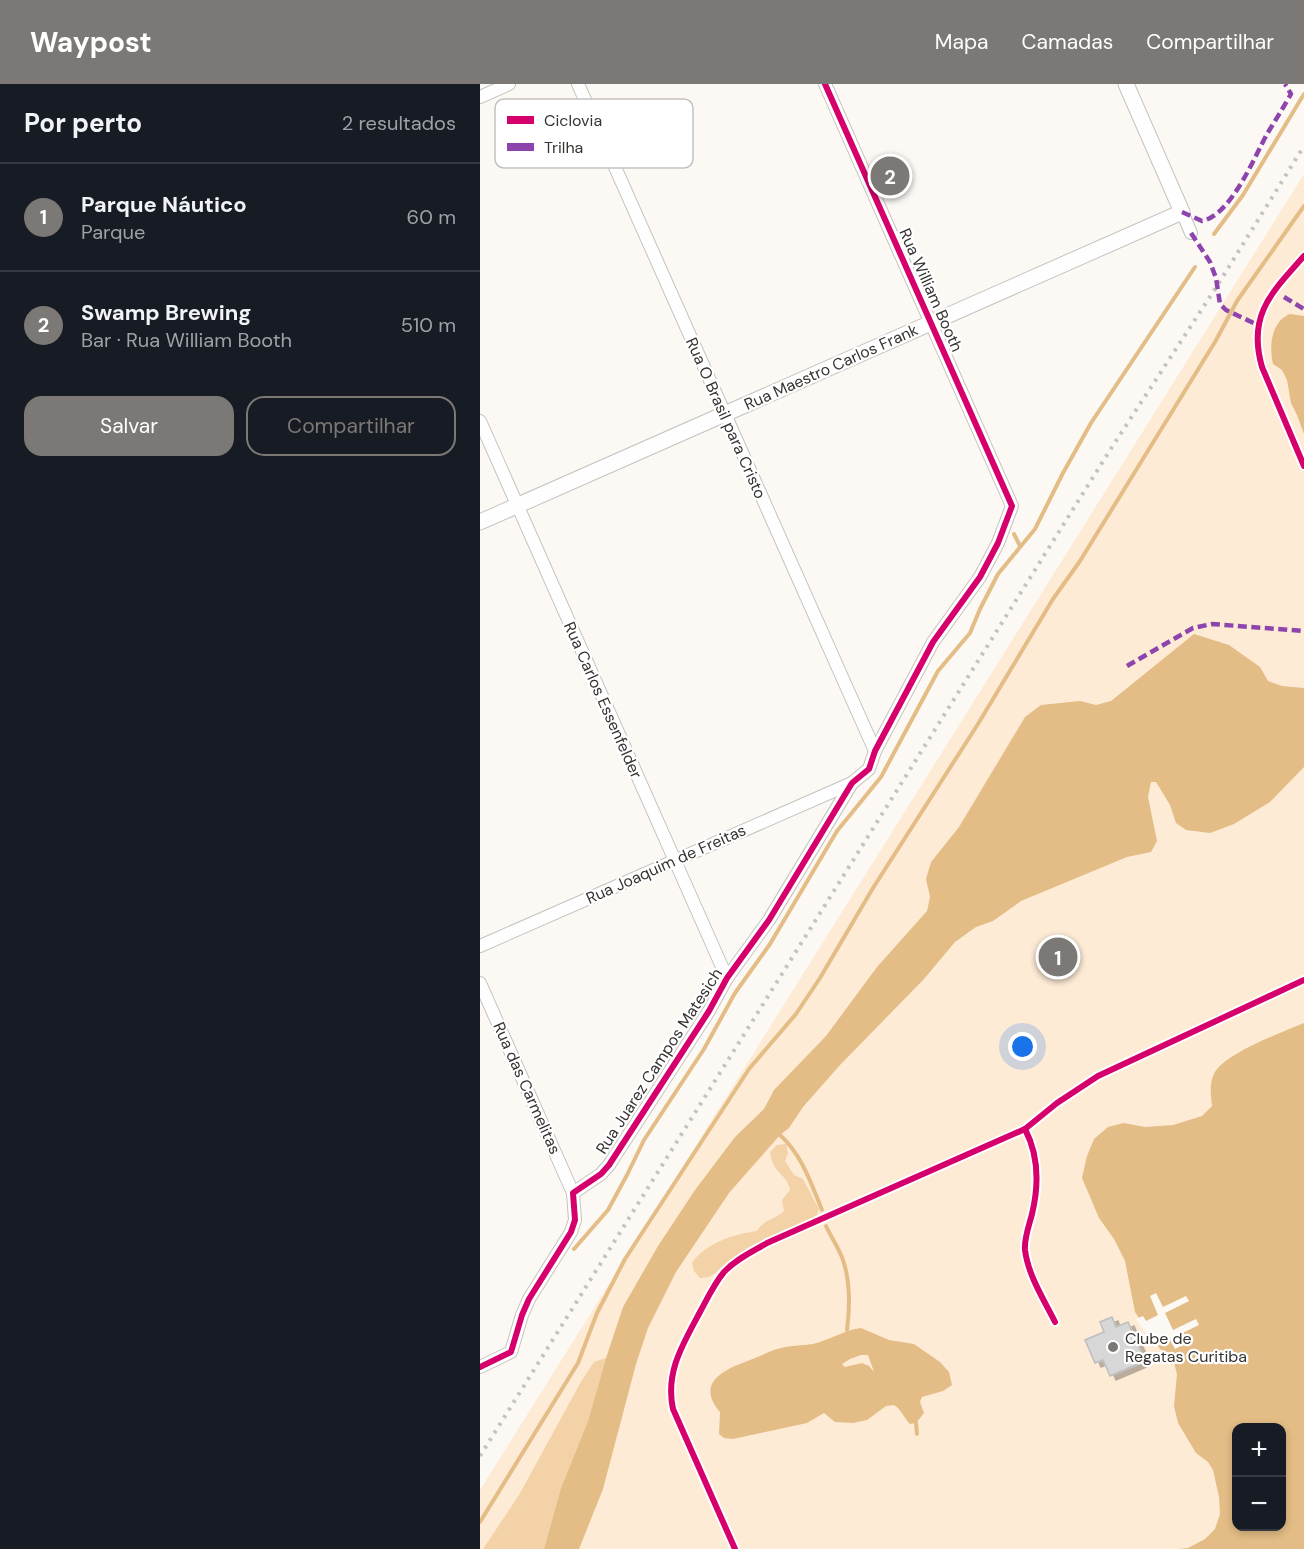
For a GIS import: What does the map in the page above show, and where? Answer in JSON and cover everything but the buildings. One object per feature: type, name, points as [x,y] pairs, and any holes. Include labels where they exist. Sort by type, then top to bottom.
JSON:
[{"type":"street","points":[[480,97],[508,84]]},
{"type":"street","name":"Rua O Brasil para Cristo","points":[[578,84],[585,99]]},
{"type":"street","name":"Rua William Booth","points":[[825,84],[1012,506]]},
{"type":"street","points":[[1126,84],[1191,233]]},
{"type":"street","name":"Rua O Brasil para Cristo","points":[[615,168],[875,751]]},
{"type":"street","name":"Rua Maestro Carlos Frank","points":[[480,522],[1182,212]]},
{"type":"street","name":"Rua Carlos Essenfelder","points":[[480,421],[727,978]]},
{"type":"street","name":"Rua Juarez Campos Matesich","points":[[573,1193],[601,1174],[609,1165],[710,1011],[727,978],[769,920],[852,783],[869,769],[875,751],[933,642],[980,577],[998,543],[1012,506]]},
{"type":"street","name":"Rua Joaquim de Freitas","points":[[480,946],[852,783]]},
{"type":"street","name":"Rua das Carmelitas","points":[[480,983],[573,1193]]},
{"type":"street","points":[[480,1367],[508,1355],[529,1299],[571,1232],[575,1220],[573,1193]]},
{"type":"shaded area","points":[[1304,174],[1304,1549],[480,1549],[480,1490]]},
{"type":"shaded area","points":[[1290,314],[1304,316],[1304,434],[1291,403],[1287,380],[1282,370],[1273,364],[1272,357],[1275,328],[1284,317]]},
{"type":"shaded area","points":[[1194,634],[1229,645],[1260,667],[1268,681],[1282,686],[1304,688],[1304,767],[1270,802],[1234,824],[1210,833],[1186,830],[1176,823],[1170,805],[1156,782],[1151,782],[1148,797],[1157,841],[1151,852],[1127,857],[1021,901],[993,921],[976,927],[955,942],[924,979],[840,1065],[803,1107],[789,1128],[780,1135],[729,1193],[676,1272],[648,1328],[636,1364],[603,1489],[579,1549],[544,1549],[561,1488],[588,1421],[623,1307],[658,1246],[695,1190],[735,1137],[764,1109],[774,1090],[826,1036],[877,967],[927,911],[930,897],[926,879],[931,862],[959,827],[1025,717],[1041,705],[1080,701],[1096,705],[1111,701]]},
{"type":"shaded area","points":[[1304,1023],[1304,1549],[1179,1549],[1188,1548],[1205,1539],[1215,1529],[1220,1514],[1213,1470],[1208,1462],[1196,1453],[1178,1423],[1174,1406],[1177,1374],[1174,1363],[1168,1354],[1160,1349],[1135,1312],[1125,1261],[1114,1239],[1099,1218],[1082,1178],[1094,1139],[1108,1127],[1124,1123],[1145,1127],[1173,1125],[1202,1116],[1212,1106],[1211,1081],[1220,1066],[1241,1051]]},
{"type":"shaded area","points":[[786,1144],[788,1153],[785,1161],[794,1175],[803,1179],[819,1209],[815,1220],[748,1250],[712,1275],[700,1278],[694,1271],[692,1263],[704,1250],[730,1237],[757,1231],[763,1224],[784,1211],[782,1200],[790,1190],[786,1180],[774,1165],[770,1152],[777,1145]]},
{"type":"shaded area","points":[[861,1328],[889,1340],[914,1344],[940,1362],[949,1372],[952,1385],[943,1391],[922,1397],[920,1402],[924,1413],[916,1423],[910,1424],[894,1405],[886,1406],[867,1420],[853,1423],[835,1422],[824,1413],[807,1423],[733,1439],[724,1438],[719,1434],[720,1412],[710,1391],[712,1383],[725,1371],[774,1350],[813,1344]],"holes":[[[861,1355],[868,1355],[874,1372],[862,1363],[845,1367],[842,1364]]]},
{"type":"shaded area","points":[[606,1358],[588,1421],[561,1488],[544,1549],[483,1549],[519,1495],[582,1380],[594,1362]]},
{"type":"pier","points":[[1156,1293],[1163,1307],[1186,1296],[1189,1301],[1165,1313],[1173,1330],[1196,1319],[1199,1325],[1176,1336],[1181,1346],[1175,1349],[1170,1340],[1155,1347],[1136,1319],[1143,1316],[1146,1321],[1158,1315],[1150,1296]]},
{"type":"waterway","points":[[1214,234],[1243,195],[1304,94]]},
{"type":"waterway","points":[[480,1522],[578,1363],[597,1313],[625,1259],[749,1069],[796,1014],[820,978],[873,888],[978,724],[1053,599],[1080,561],[1215,342],[1237,301],[1304,206]]},
{"type":"waterway","points":[[574,1249],[608,1210],[644,1140],[704,1049],[735,993],[770,944],[837,831],[881,777],[938,671],[970,633],[998,574],[1035,529],[1091,423],[1195,267]]},
{"type":"waterway","points":[[1014,534],[1020,546]]},
{"type":"waterway","points":[[780,1135],[800,1160],[822,1210]]},
{"type":"waterway","points":[[826,1226],[843,1260],[847,1277],[849,1294],[847,1330]]},
{"type":"waterway","points":[[916,1423],[917,1434]]},
{"type":"railway","points":[[480,1456],[1112,447],[1217,286],[1304,146]]},
{"type":"marked path","points":[[1182,212],[1202,221],[1213,217],[1232,197],[1291,94],[1285,84]]},
{"type":"marked path","points":[[1191,233],[1210,262],[1216,278],[1220,304],[1226,310],[1258,325]]},
{"type":"marked path","points":[[1284,297],[1304,309]]},
{"type":"marked path","points":[[1127,666],[1193,628],[1212,624],[1304,631]]},
{"type":"cycle path","points":[[480,1367],[511,1352],[529,1299],[571,1232],[575,1220],[573,1193],[601,1174],[609,1165],[709,1011],[727,978],[769,920],[852,783],[869,769],[875,751],[933,642],[980,577],[998,543],[1012,506],[825,84]]},
{"type":"cycle path","points":[[1304,256],[1282,281],[1265,306],[1258,333],[1258,349],[1262,367],[1304,466]]},
{"type":"cycle path","points":[[735,1549],[673,1409],[671,1396],[671,1383],[682,1347],[724,1272],[739,1259],[767,1243],[1025,1129],[1057,1103],[1098,1076],[1304,980]]},
{"type":"cycle path","points":[[1025,1129],[1033,1150],[1037,1181],[1025,1250],[1033,1278],[1055,1322]]},
{"type":"place","name":"Swamp Brewing","points":[[890,176]]},
{"type":"place","name":"Parque Náutico","points":[[1058,957]]},
{"type":"place","name":"Clube de Regatas Curitiba","points":[[1113,1347]]}]
